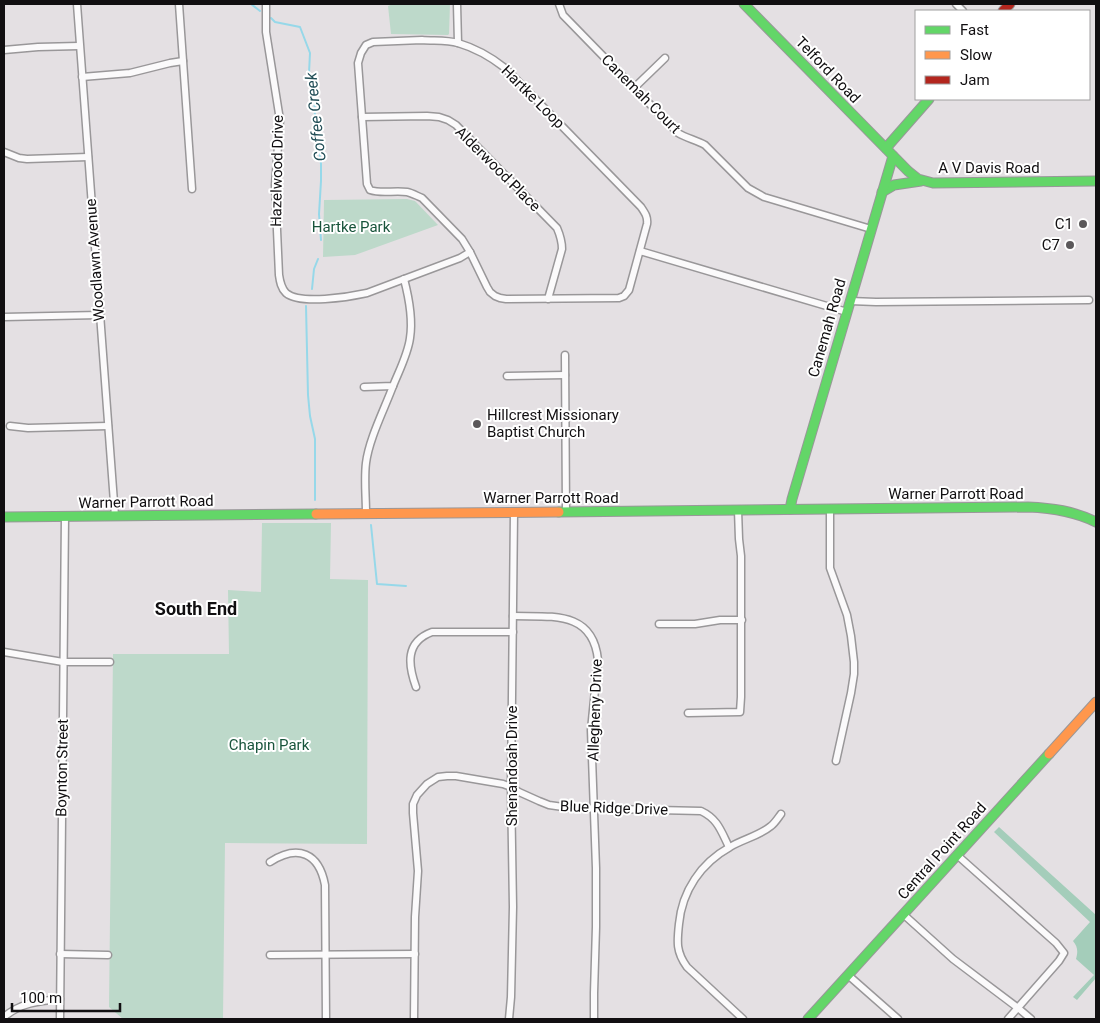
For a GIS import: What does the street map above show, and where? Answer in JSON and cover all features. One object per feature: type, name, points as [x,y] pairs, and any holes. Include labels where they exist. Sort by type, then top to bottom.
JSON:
[{"type":"street","name":"Woodlawn Avenue","points":[[77,4],[115,516]]},
{"type":"street","points":[[179,4],[192,189]]},
{"type":"street","name":"Hazelwood Drive","points":[[266,4],[266,32],[280,120],[275,185],[278,275],[281,288],[286,293],[298,298],[353,296],[367,293],[460,258],[470,252]]},
{"type":"street","points":[[457,4],[458,43]]},
{"type":"street","name":"Canemah Court","points":[[559,4],[562,15],[678,133],[705,145],[748,188],[764,197],[871,228]]},
{"type":"street","name":"Telford Road","points":[[744,4],[893,156]]},
{"type":"street","name":"Hartke Loop","points":[[432,40],[458,43],[495,60],[641,207],[647,219],[629,290],[624,296],[619,298],[506,299],[496,296],[490,292],[470,252],[454,230],[422,198],[407,192],[376,192],[370,190],[367,184],[362,117],[358,63],[361,53],[366,46],[373,42],[432,40]]},
{"type":"street","points":[[4,50],[80,46]]},
{"type":"street","points":[[634,88],[665,58]]},
{"type":"street","points":[[82,77],[130,73],[183,61]]},
{"type":"street","points":[[886,148],[927,100]]},
{"type":"street","name":"Alderwood Place","points":[[362,117],[439,117],[456,125],[557,228],[562,242],[562,249],[548,299]]},
{"type":"street","points":[[4,152],[27,159],[88,158]]},
{"type":"street","name":"Canemah Road","points":[[790,509],[893,156]]},
{"type":"street","name":"A V Davis Road","points":[[893,156],[912,175],[921,181],[933,183],[1096,181]]},
{"type":"street","points":[[882,192],[898,184],[921,181]]},
{"type":"street","points":[[640,251],[847,312]]},
{"type":"street","points":[[366,513],[365,476],[368,456],[411,337],[410,307],[404,279]]},
{"type":"street","points":[[850,301],[1089,300]]},
{"type":"street","points":[[4,316],[99,315]]},
{"type":"street","points":[[565,355],[566,512]]},
{"type":"street","points":[[507,376],[565,375]]},
{"type":"street","points":[[364,387],[393,386]]},
{"type":"street","points":[[10,426],[28,428],[108,426]]},
{"type":"street","name":"Warner Parrott Road","points":[[4,517],[1042,508],[1073,512],[1096,522]]},
{"type":"street","points":[[830,509],[830,568],[847,614],[854,662],[851,692],[836,760]]},
{"type":"street","points":[[688,713],[740,712],[742,556],[739,539],[738,510]]},
{"type":"street","name":"Shenandoah Drive","points":[[510,1019],[513,907],[511,787],[514,512]]},
{"type":"street","name":"Boynton Street","points":[[60,1019],[65,516]]},
{"type":"street","name":"Allegheny Drive","points":[[513,616],[558,617],[577,622],[591,635],[597,651],[598,660],[591,730],[596,868],[594,1019]]},
{"type":"street","points":[[659,624],[695,624],[720,620],[742,620]]},
{"type":"street","points":[[416,687],[411,674],[411,652],[414,645],[424,635],[432,632],[513,632]]},
{"type":"street","points":[[4,652],[63,662],[110,662]]},
{"type":"street","name":"Central Point Road","points":[[808,1019],[1096,702]]},
{"type":"street","name":"Blue Ridge Drive","points":[[414,1019],[415,917],[418,871],[413,804],[417,795],[427,784],[438,777],[456,776],[503,784],[549,805],[570,808],[701,811],[710,814],[716,820],[729,847]]},
{"type":"street","points":[[743,1019],[687,968],[681,960],[678,948],[680,913],[688,889],[706,865],[729,847],[772,826],[781,814]]},
{"type":"street","points":[[270,862],[288,853],[303,854],[313,859],[323,874],[325,885],[326,1019]]},
{"type":"street","points":[[958,855],[1056,943],[1064,953],[1008,1019]]},
{"type":"street","points":[[903,914],[953,959],[1030,1019]]},
{"type":"street","points":[[60,954],[108,955]]},
{"type":"street","points":[[270,955],[415,954]]},
{"type":"street","points":[[848,975],[898,1019]]},
{"type":"street","points":[[4,1017],[18,1007],[30,1002],[60,999]]},
{"type":"green space","points":[[393,4],[450,4],[449,34],[391,34],[388,6]]},
{"type":"green space","name":"Hartke Park","points":[[407,199],[415,201],[438,225],[355,255],[323,257],[324,200]]},
{"type":"green space","name":"Chapin Park","points":[[262,523],[331,523],[330,579],[368,580],[367,844],[225,843],[223,1019],[123,1019],[109,1007],[113,654],[229,654],[228,590],[261,592]]},
{"type":"green space","points":[[999,827],[1096,915],[1096,978],[1077,1000],[1073,997],[1094,975],[1076,959],[1077,950],[1073,941],[1090,922],[994,832]]},
{"type":"waterway","name":"Coffee Creek","points":[[251,4],[260,11]]},
{"type":"waterway","name":"Coffee Creek","points":[[271,18],[275,22],[300,27],[310,53],[309,73],[314,86],[315,118],[321,164],[319,214],[321,240]]},
{"type":"waterway","name":"Coffee Creek","points":[[312,289],[314,269],[318,259]]},
{"type":"waterway","name":"Coffee Creek","points":[[306,306],[308,395],[315,439],[315,500]]},
{"type":"waterway","name":"Coffee Creek","points":[[371,525],[377,584],[406,586]]},
{"type":"traffic: fast","points":[[744,4],[918,179],[933,183],[1096,181]]},
{"type":"traffic: fast","points":[[886,148],[928,100]]},
{"type":"traffic: fast","points":[[790,509],[893,156]]},
{"type":"traffic: fast","points":[[882,192],[894,185],[921,181]]},
{"type":"traffic: fast","points":[[559,512],[1028,507],[1063,511],[1096,522]]},
{"type":"traffic: fast","points":[[4,517],[316,514]]},
{"type":"traffic: fast","points":[[808,1019],[1049,754]]},
{"type":"traffic: slow","points":[[316,514],[559,512]]},
{"type":"traffic: slow","points":[[1049,754],[1096,702]]},
{"type":"traffic: jam","points":[[1004,10],[1010,4]]},
{"type":"place","name":"C1","points":[[1083,224]]},
{"type":"place","name":"C7","points":[[1070,245]]},
{"type":"place","name":"Hillcrest Missionary Baptist Church","points":[[477,424]]},
{"type":"district","name":"South End","points":[[196,609]]}]
